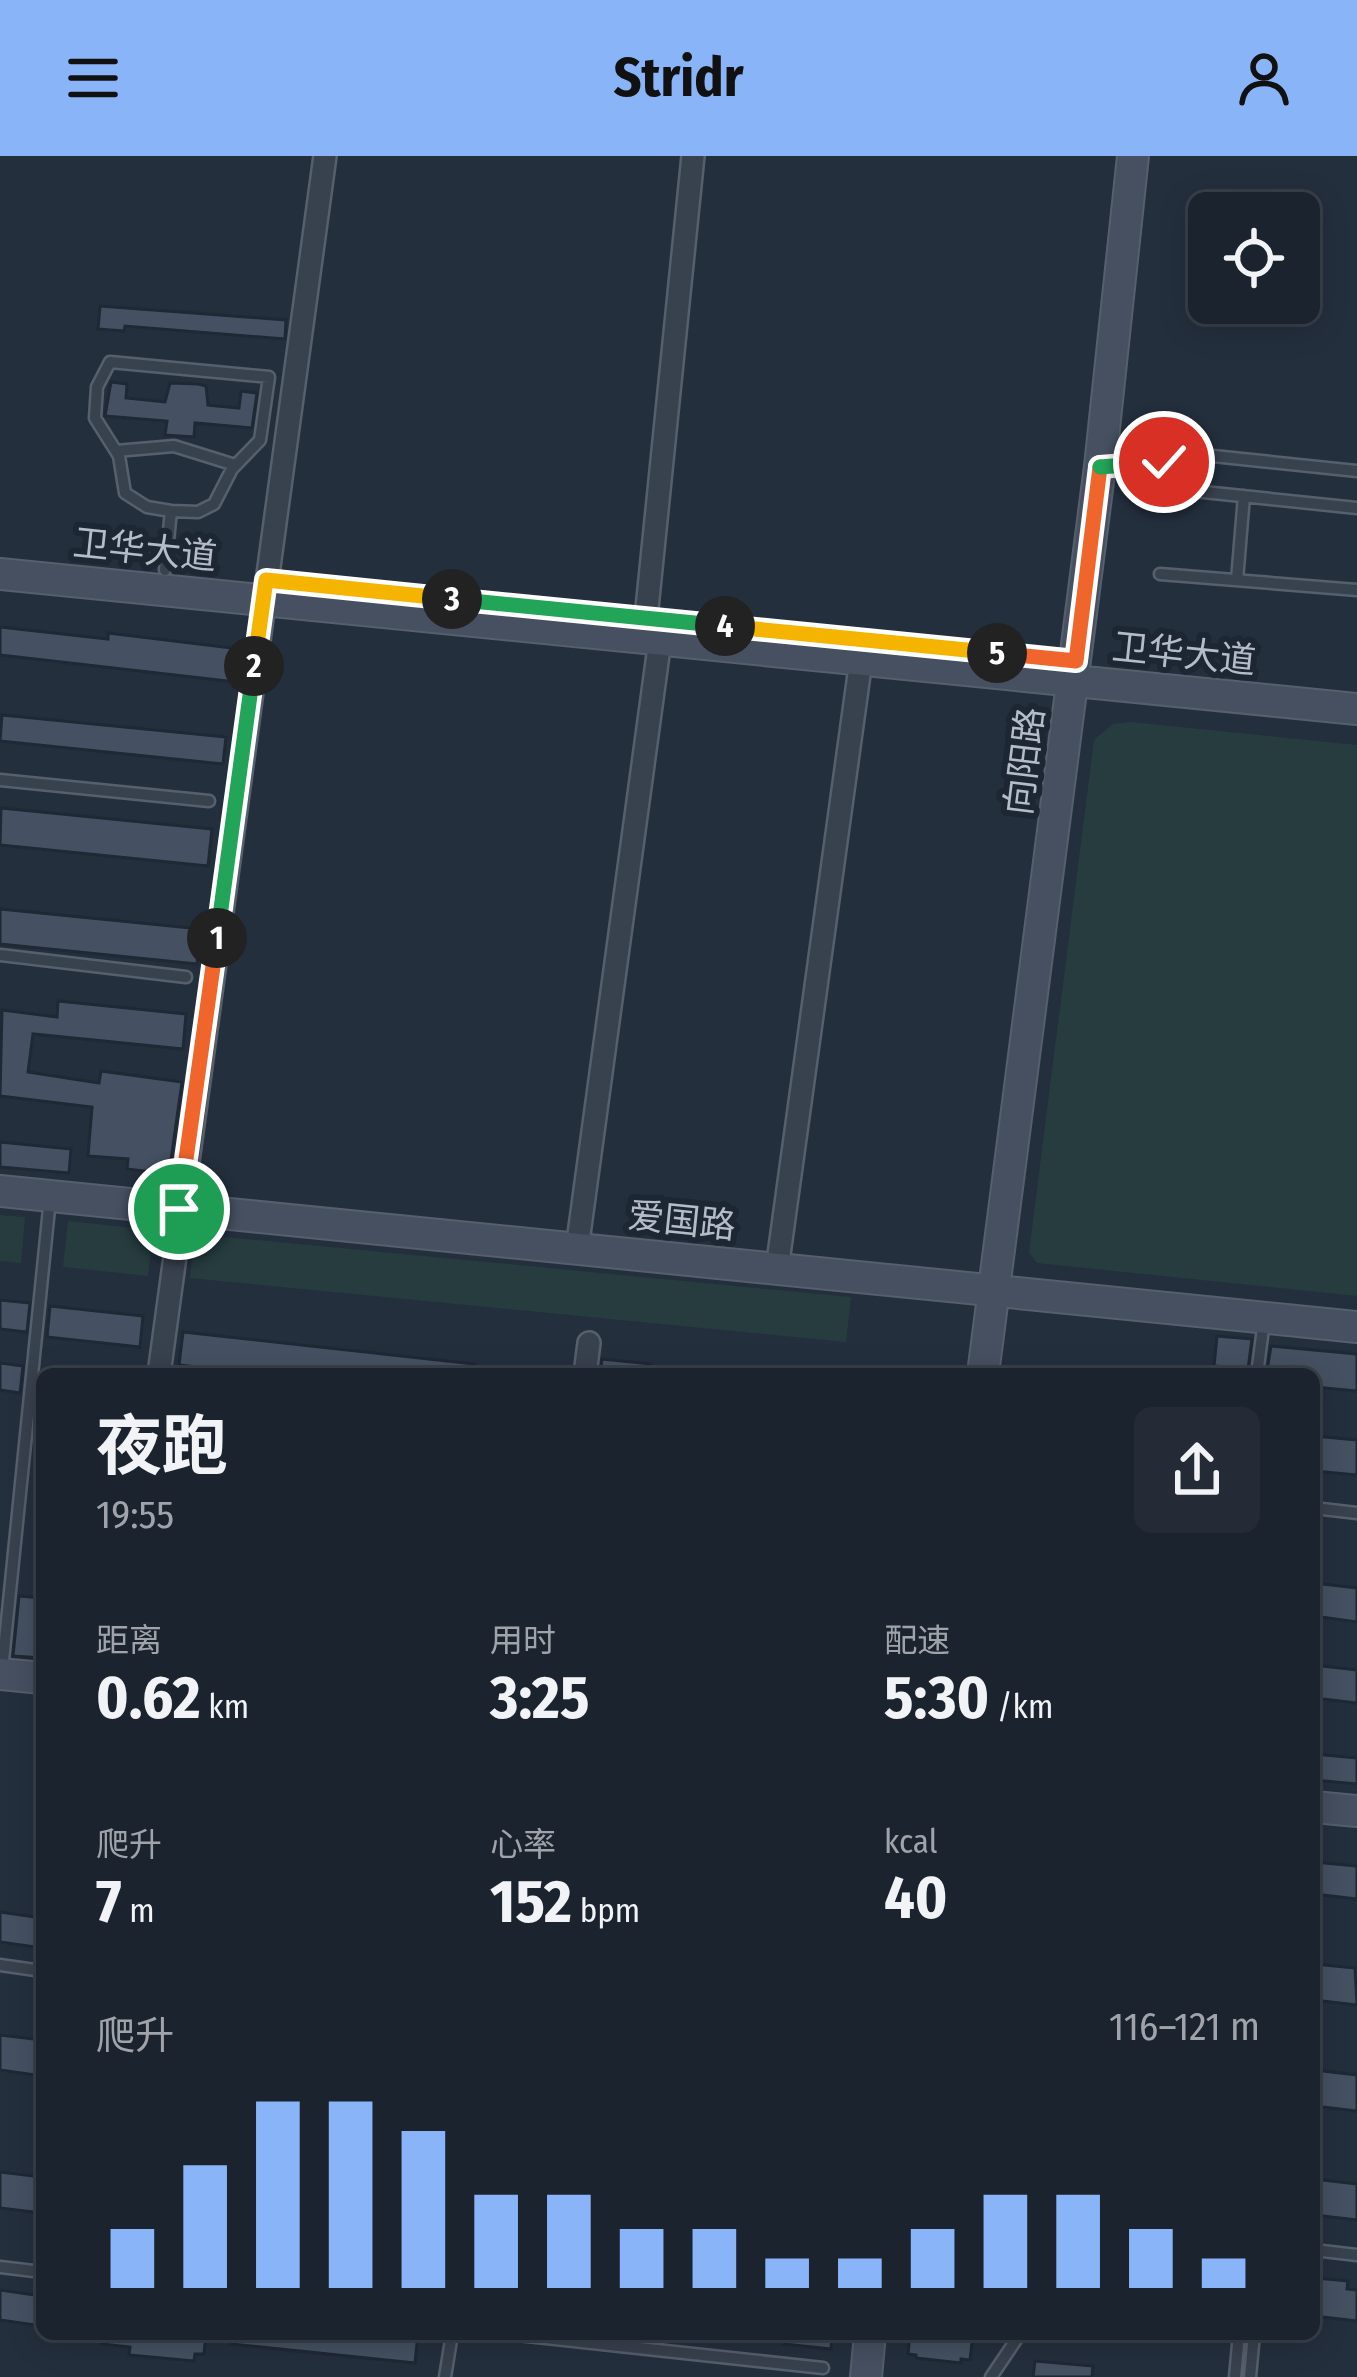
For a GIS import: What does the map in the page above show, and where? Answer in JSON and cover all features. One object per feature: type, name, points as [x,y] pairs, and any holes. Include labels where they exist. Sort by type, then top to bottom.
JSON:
[{"type":"street","points":[[160,1368],[325,156]]},
{"type":"street","points":[[578,1249],[653,629],[693,156]]},
{"type":"street","name":"向阳路","points":[[983,1368],[1100,466],[1133,156]]},
{"type":"street","name":"卫华大道","points":[[0,554],[165,570],[265,590]]},
{"type":"street","name":"卫华大道","points":[[0,574],[265,590],[1074,671],[1357,709]]},
{"type":"street","name":"卫华大道","points":[[653,629],[861,660],[1357,688]]},
{"type":"street","points":[[778,1269],[861,660]]},
{"type":"street","name":"爱国路","points":[[0,1191],[1357,1327]]},
{"type":"street","points":[[585,1368],[589,1343]]},
{"type":"street","points":[[1,1674],[36,1677]]},
{"type":"street","points":[[1320,1808],[1357,1811]]},
{"type":"street","points":[[866,2377],[869,2340]]},
{"type":"lane","points":[[110,362],[269,377],[264,430],[236,465],[208,509],[147,507],[125,493],[116,451],[94,418],[97,387],[110,362]]},
{"type":"lane","points":[[116,451],[174,446],[236,465]]},
{"type":"lane","points":[[1100,466],[1164,462],[1194,454],[1357,471]]},
{"type":"lane","points":[[1100,466],[1175,489],[1357,508]]},
{"type":"lane","points":[[1237,580],[1244,496]]},
{"type":"lane","points":[[165,570],[171,511]]},
{"type":"lane","points":[[1160,574],[1357,590]]},
{"type":"lane","points":[[0,780],[209,802]]},
{"type":"lane","points":[[0,955],[186,977]]},
{"type":"lane","points":[[1,1674],[51,1196]]},
{"type":"lane","points":[[1258,1368],[1264,1318]]},
{"type":"lane","points":[[1320,1509],[1357,1513]]},
{"type":"lane","points":[[0,1965],[36,1970]]},
{"type":"lane","points":[[1320,2251],[1357,2255]]},
{"type":"lane","points":[[0,2267],[36,2271]]},
{"type":"lane","points":[[446,2377],[451,2340]]},
{"type":"lane","points":[[564,2340],[823,2368]]},
{"type":"lane","points":[[991,2377],[1016,2340]]},
{"type":"lane","points":[[1235,2377],[1238,2340]]},
{"type":"lane","points":[[1250,2377],[1253,2340]]},
{"type":"green space","points":[[1113,724],[1357,745],[1357,1296],[1037,1263],[1029,1252],[1094,740]]},
{"type":"green space","points":[[0,1215],[25,1217],[21,1263],[0,1261]]},
{"type":"green space","points":[[68,1221],[153,1230],[148,1276],[63,1267]]},
{"type":"green space","points":[[194,1234],[851,1297],[846,1342],[190,1278]]},
{"type":"building","points":[[100,306],[286,320],[285,339],[125,326],[124,331],[98,329]]},
{"type":"building","points":[[111,382],[127,384],[126,398],[165,402],[170,383],[198,384],[206,386],[208,405],[239,408],[241,391],[257,393],[252,428],[195,423],[194,437],[165,435],[167,421],[105,416]]},
{"type":"building","points":[[0,627],[108,639],[108,633],[240,649],[236,682],[0,655]]},
{"type":"building","points":[[2,715],[226,737],[223,764],[0,741]]},
{"type":"building","points":[[1,808],[212,829],[208,866],[0,845]]},
{"type":"building","points":[[0,909],[201,929],[197,964],[0,944]]},
{"type":"building","points":[[58,1001],[186,1014],[183,1049],[33,1034],[28,1072],[99,1083],[101,1071],[182,1082],[169,1174],[127,1169],[128,1159],[88,1156],[92,1107],[0,1096],[2,1010],[57,1017]]},
{"type":"building","points":[[0,1142],[71,1149],[69,1173],[0,1167]]},
{"type":"building","points":[[0,1300],[30,1303],[27,1332],[0,1329]]},
{"type":"building","points":[[50,1306],[143,1316],[140,1347],[47,1337]]},
{"type":"building","points":[[183,1332],[474,1364],[474,1368],[179,1365]]},
{"type":"building","points":[[1217,1336],[1252,1339],[1248,1368],[1214,1366]]},
{"type":"building","points":[[1271,1346],[1357,1354],[1357,1391],[1320,1388],[1320,1368],[1267,1368]]},
{"type":"building","points":[[602,1359],[651,1364],[651,1368],[601,1368]]},
{"type":"building","points":[[0,1363],[23,1366],[20,1393],[0,1390]]},
{"type":"building","points":[[1320,1437],[1357,1440],[1357,1475],[1320,1472]]},
{"type":"building","points":[[1320,1584],[1357,1588],[1357,1622],[1320,1617]]},
{"type":"building","points":[[19,1596],[36,1597],[36,1658],[13,1656]]},
{"type":"building","points":[[1320,1666],[1357,1670],[1357,1703],[1320,1699]]},
{"type":"building","points":[[1320,1755],[1357,1758],[1357,1784],[1320,1781]]},
{"type":"building","points":[[1320,1863],[1357,1866],[1357,1899],[1320,1895]]},
{"type":"building","points":[[0,1912],[36,1917],[36,1947],[0,1942]]},
{"type":"building","points":[[1320,1965],[1355,1968],[1357,2005],[1320,2001]]},
{"type":"building","points":[[0,2035],[36,2039],[36,2075],[0,2070]]},
{"type":"building","points":[[1320,2071],[1357,2075],[1357,2111],[1320,2107]]},
{"type":"building","points":[[0,2172],[36,2176],[36,2212],[0,2208]]},
{"type":"building","points":[[1320,2180],[1357,2184],[1357,2220],[1320,2216]]},
{"type":"building","points":[[1320,2278],[1348,2281],[1347,2289],[1357,2290],[1357,2321],[1320,2317]]},
{"type":"building","points":[[0,2290],[36,2295],[36,2325],[0,2320]]},
{"type":"building","points":[[102,2340],[205,2340],[204,2354],[195,2354],[194,2361],[129,2355],[130,2347],[102,2344]]},
{"type":"building","points":[[231,2340],[417,2340],[415,2363],[231,2344]]},
{"type":"building","points":[[784,2340],[832,2340],[831,2349],[784,2344]]},
{"type":"building","points":[[909,2340],[972,2340],[970,2360],[961,2359],[961,2363],[908,2354]]},
{"type":"building","points":[[1035,2361],[1093,2366],[1092,2377],[1033,2377]]},
{"type":"route","points":[[179,1209],[266,580],[1076,661],[1100,466],[1164,462]]}]
